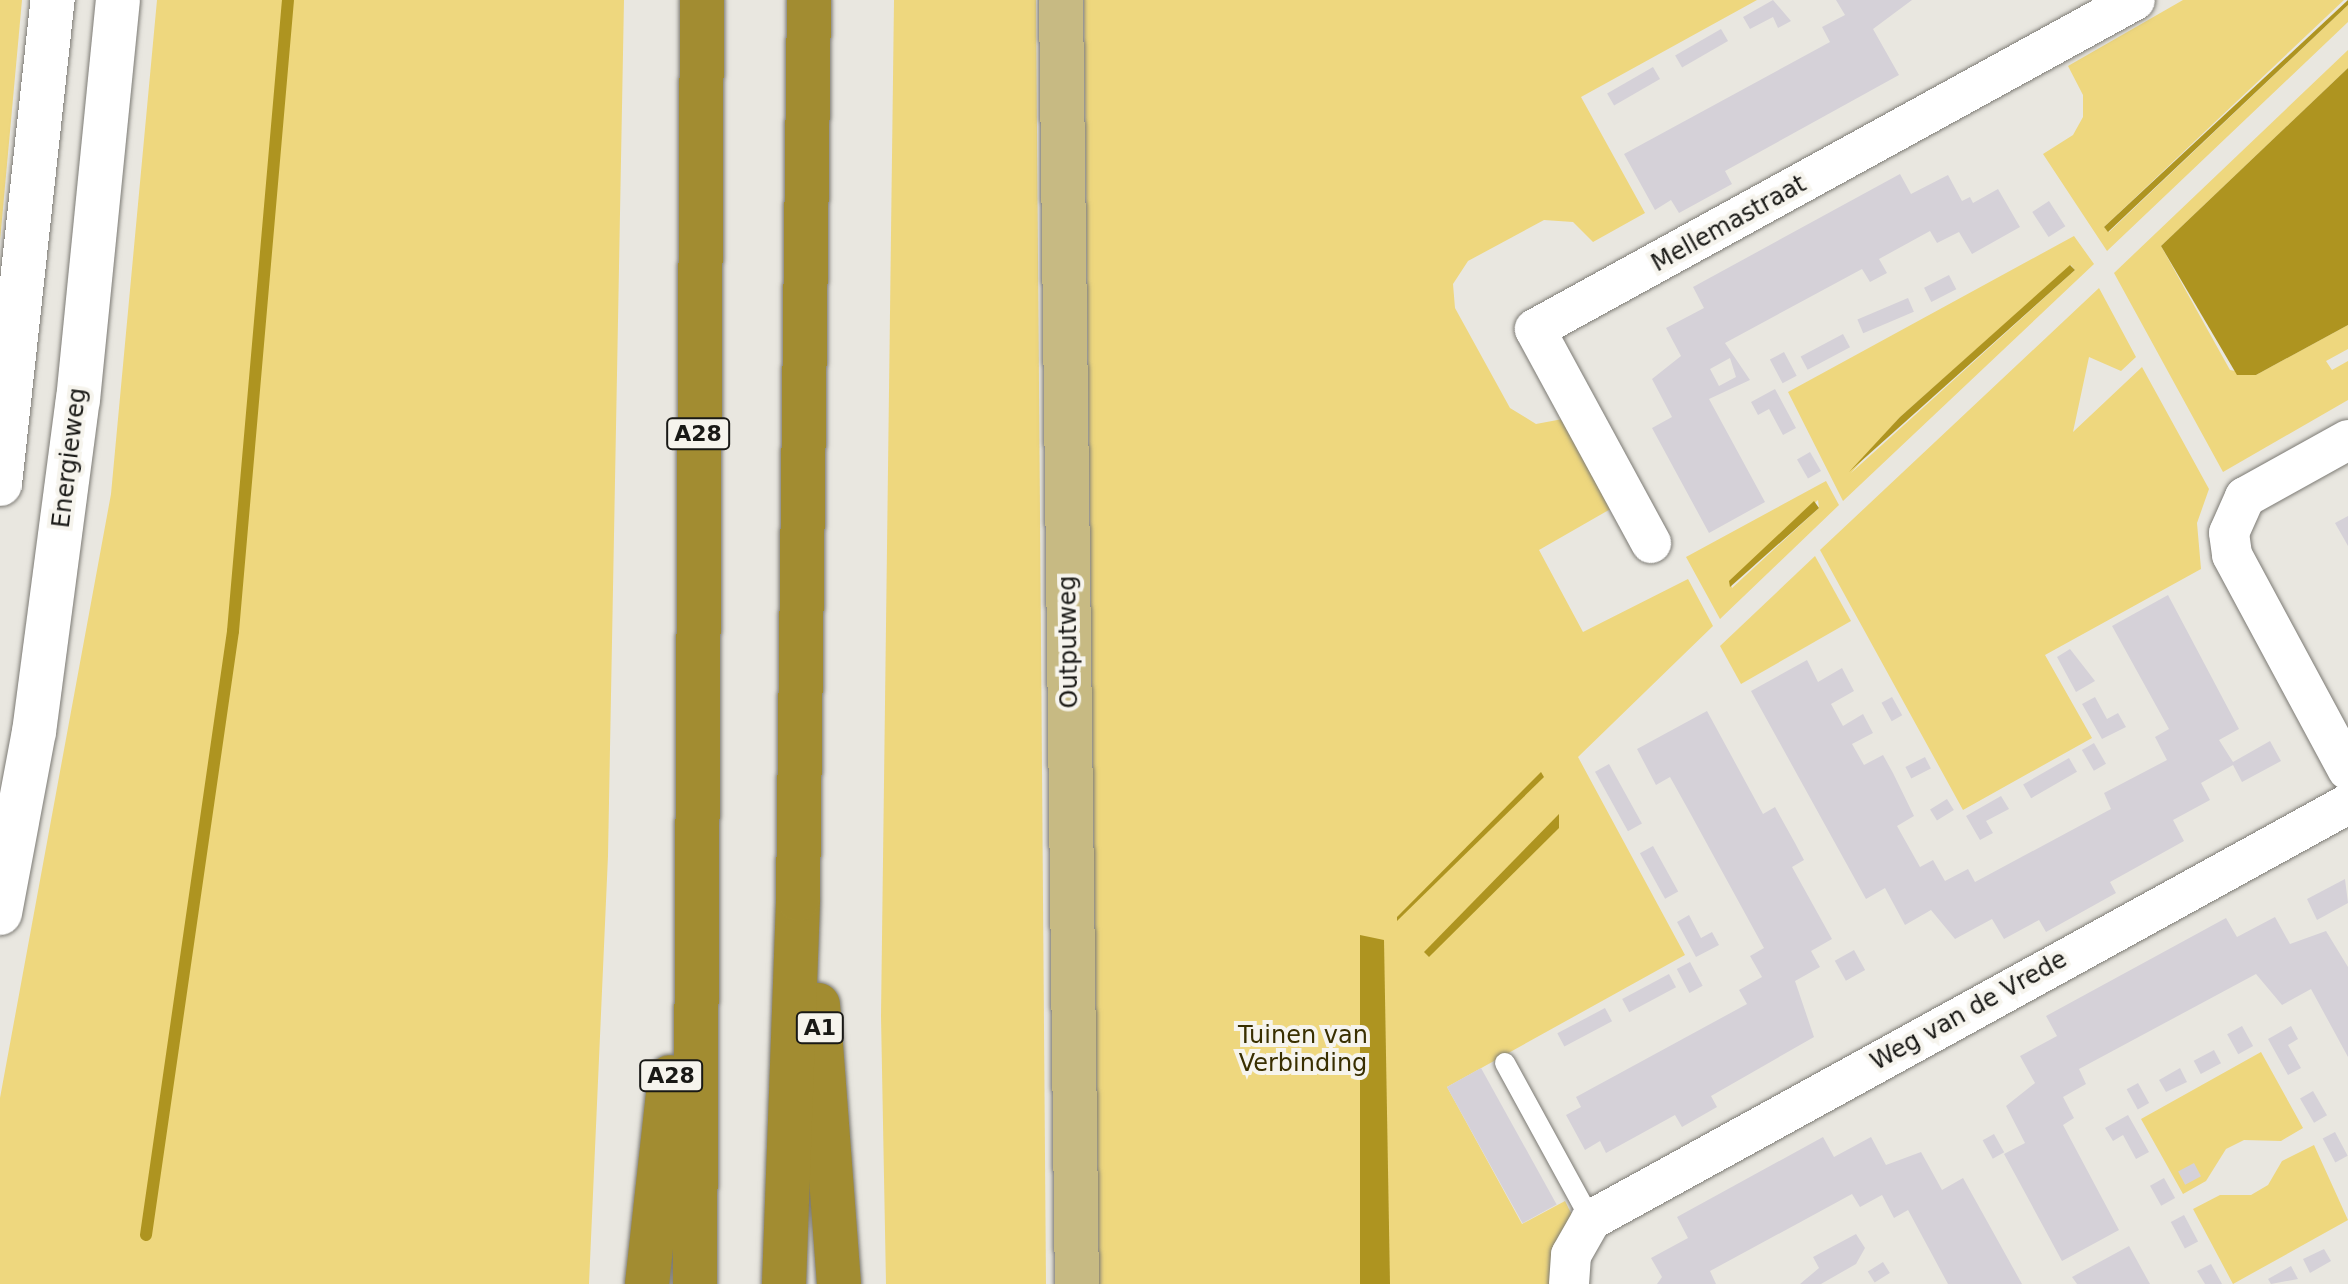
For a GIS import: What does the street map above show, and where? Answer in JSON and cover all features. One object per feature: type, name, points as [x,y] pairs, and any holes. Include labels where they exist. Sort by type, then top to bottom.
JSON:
[{"type":"highway","name":"A28","points":[[695,1284],[694,868],[702,0]]},
{"type":"highway","points":[[784,1284],[798,772],[809,0]]},
{"type":"highway","name":"A1","points":[[798,772],[839,1284]]},
{"type":"highway","name":"A28","points":[[647,1284],[694,868]]},
{"type":"main road","points":[[0,484],[53,0]]},
{"type":"main road","name":"Energieweg","points":[[0,913],[34,732],[76,415],[118,0]]},
{"type":"main road","name":"Outputweg","points":[[1061,0],[1077,1284]]},
{"type":"street","name":"Mellemastraat","points":[[1651,543],[1535,329],[2135,0]]},
{"type":"street","points":[[2348,440],[2245,497],[2229,533],[2232,555],[2348,770]]},
{"type":"street","name":"Weg van de Vrede","points":[[1591,1220],[2348,804]]},
{"type":"street","points":[[1569,1284],[1571,1255],[1591,1220]]},
{"type":"lane","points":[[1505,1063],[1591,1220]]},
{"type":"green space","points":[[0,0],[22,0],[0,241]]},
{"type":"green space","points":[[157,0],[624,0],[608,856],[589,1284],[0,1284],[0,1098],[111,494]]},
{"type":"green space","points":[[894,0],[1036,0],[1046,1284],[886,1284],[881,1016]]},
{"type":"green space","name":"Tuinen van Verbinding","points":[[1084,0],[1757,0],[1581,97],[1645,213],[1593,242],[1573,222],[1544,220],[1468,261],[1453,284],[1455,308],[1510,408],[1536,424],[1568,418],[1614,507],[1539,550],[1583,632],[1688,579],[1713,626],[1578,757],[1685,955],[1447,1087],[1522,1224],[1565,1201],[1572,1215],[1554,1284],[1099,1284]]},
{"type":"green space","points":[[2183,0],[2344,0],[2104,227],[2109,232],[2348,5],[2348,22],[2107,251],[2043,154],[2073,135],[2083,117],[2083,95],[2068,66]]},
{"type":"green space","points":[[2348,50],[2348,68],[2161,246],[2230,370],[2256,375],[2348,325],[2348,349],[2326,361],[2332,370],[2348,361],[2348,400],[2223,472],[2114,273]]},
{"type":"green space","points":[[2074,236],[2094,264],[1843,501],[1788,392]],"holes":[[[2071,265],[2075,270],[1851,473],[1900,417]]]},
{"type":"green space","points":[[2099,288],[2136,357],[2121,371],[2089,357],[2073,432],[2142,367],[2209,489],[2197,523],[2201,569],[2045,655],[2092,738],[1963,810],[1820,550]]},
{"type":"green space","points":[[1826,481],[1839,505],[1720,619],[1686,557]],"holes":[[[1818,500],[1819,508],[1732,588],[1730,581]]]},
{"type":"green space","points":[[1815,556],[1851,621],[1741,684],[1720,646]]},
{"type":"green space","points":[[2261,1052],[2303,1128],[2281,1141],[2244,1140],[2226,1149],[2206,1181],[2183,1194],[2141,1119]]},
{"type":"green space","points":[[2314,1145],[2348,1220],[2233,1284],[2193,1209],[2220,1195],[2251,1195],[2268,1185],[2282,1161]]},
{"type":"shaded area","points":[[2348,0],[2348,5],[2108,232],[2104,227]]},
{"type":"shaded area","points":[[2348,68],[2348,325],[2256,375],[2237,375],[2161,246]]},
{"type":"shaded area","points":[[2070,265],[2075,270],[1849,472],[1900,417]]},
{"type":"shaded area","points":[[1814,501],[1819,508],[1730,587],[1729,581]]},
{"type":"shaded area","points":[[1541,772],[1544,777],[1397,921],[1397,917]]},
{"type":"shaded area","points":[[1559,814],[1559,828],[1429,957],[1424,952]]},
{"type":"shaded area","points":[[1360,935],[1384,940],[1390,1284],[1360,1284]]},
{"type":"building","points":[[1773,0],[1791,21],[1778,28],[1773,17],[1750,29],[1743,17]]},
{"type":"building","points":[[1836,0],[1912,0],[1873,29],[1899,75],[1725,171],[1732,184],[1679,213],[1671,200],[1655,210],[1624,154],[1830,42],[1822,27],[1845,15]]},
{"type":"building","points":[[1721,29],[1728,41],[1682,68],[1675,56]]},
{"type":"building","points":[[1653,67],[1660,79],[1614,106],[1607,94]]},
{"type":"building","points":[[1900,174],[1911,194],[1948,175],[1962,201],[1970,197],[1973,203],[1998,189],[2020,227],[1972,254],[1959,232],[1937,243],[1930,231],[1879,259],[1887,273],[1870,282],[1862,269],[1725,343],[1750,380],[1709,399],[1765,502],[1709,533],[1652,428],[1672,417],[1652,379],[1681,356],[1666,328],[1704,308],[1693,287]],"holes":[[[1730,358],[1736,377],[1719,386],[1710,369]]]},
{"type":"building","points":[[2049,201],[2065,226],[2049,237],[2032,212]]},
{"type":"building","points":[[1949,275],[1956,289],[1931,302],[1924,288]]},
{"type":"building","points":[[1908,298],[1914,312],[1863,333],[1857,319]]},
{"type":"building","points":[[1843,334],[1850,347],[1808,370],[1801,357]]},
{"type":"building","points":[[1784,352],[1797,376],[1783,383],[1770,360]]},
{"type":"building","points":[[1775,389],[1796,428],[1783,435],[1769,409],[1758,415],[1751,402]]},
{"type":"building","points":[[1810,452],[1821,471],[1808,479],[1797,460]]},
{"type":"building","points":[[2348,516],[2348,546],[2335,523]]},
{"type":"building","points":[[2168,595],[2239,729],[2219,740],[2233,762],[2270,741],[2281,761],[2242,782],[2233,765],[2201,783],[2210,800],[2173,820],[2184,841],[2110,882],[2116,893],[2046,932],[2039,920],[2004,939],[1992,919],[1955,939],[1931,910],[1905,925],[1885,888],[1866,899],[1751,691],[1807,660],[1818,682],[1842,668],[1854,691],[1831,704],[1843,726],[1863,714],[1873,733],[1852,744],[1864,765],[1883,755],[1893,773],[1914,816],[1897,826],[1920,867],[1933,860],[1945,881],[1968,869],[1975,882],[2111,809],[2104,793],[2167,760],[2155,737],[2169,729],[2112,626]]},
{"type":"building","points":[[2070,649],[2095,681],[2076,692],[2057,657]]},
{"type":"building","points":[[1892,697],[1902,715],[1892,721],[1882,703]]},
{"type":"building","points":[[2095,697],[2107,719],[2118,713],[2126,727],[2102,739],[2082,704]]},
{"type":"building","points":[[1707,711],[1763,814],[1775,807],[1795,843],[1804,860],[1792,867],[1832,939],[1811,951],[1820,967],[1795,981],[1814,1037],[1711,1096],[1717,1107],[1682,1127],[1675,1115],[1606,1153],[1600,1141],[1585,1150],[1566,1115],[1581,1107],[1576,1097],[1747,1004],[1739,990],[1762,977],[1750,956],[1764,948],[1689,811],[1670,777],[1656,785],[1637,749]]},
{"type":"building","points":[[2094,743],[2106,764],[2094,771],[2082,750]]},
{"type":"building","points":[[1925,757],[1931,769],[1911,779],[1905,767]]},
{"type":"building","points":[[2069,758],[2077,772],[2031,798],[2023,785]]},
{"type":"building","points":[[1609,764],[1642,823],[1628,831],[1595,772]]},
{"type":"building","points":[[2001,796],[2009,809],[1986,821],[1993,833],[1980,840],[1966,816]]},
{"type":"building","points":[[1947,799],[1954,810],[1937,821],[1930,810]]},
{"type":"building","points":[[1653,846],[1678,891],[1665,899],[1640,853]]},
{"type":"building","points":[[2345,879],[2348,903],[2317,920],[2307,899]]},
{"type":"building","points":[[1689,915],[1701,938],[1712,932],[1719,945],[1696,957],[1677,922]]},
{"type":"building","points":[[2275,917],[2290,944],[2326,931],[2348,967],[2348,1057],[2311,989],[2282,1005],[2256,974],[2079,1069],[2086,1084],[2063,1097],[2074,1118],[2063,1125],[2119,1230],[2062,1261],[2004,1154],[2025,1143],[2006,1106],[2035,1083],[2020,1056],[2057,1036],[2046,1016],[2226,918],[2237,937]]},
{"type":"building","points":[[1854,950],[1865,970],[1846,981],[1835,961]]},
{"type":"building","points":[[1690,962],[1703,986],[1689,993],[1677,969]]},
{"type":"building","points":[[1669,974],[1676,987],[1629,1012],[1622,999]]},
{"type":"building","points":[[1605,1008],[1612,1021],[1564,1047],[1557,1033]]},
{"type":"building","points":[[2242,1026],[2253,1046],[2238,1054],[2227,1034]]},
{"type":"building","points":[[2291,1026],[2298,1039],[2288,1045],[2301,1068],[2288,1075],[2268,1039]]},
{"type":"building","points":[[2214,1050],[2221,1063],[2201,1074],[2194,1061]]},
{"type":"building","points":[[1481,1068],[1557,1204],[1523,1223],[1447,1087]]},
{"type":"building","points":[[2180,1068],[2187,1082],[2166,1092],[2159,1080]]},
{"type":"building","points":[[2138,1083],[2149,1103],[2138,1109],[2127,1089]]},
{"type":"building","points":[[2313,1091],[2327,1115],[2314,1123],[2300,1098]]},
{"type":"building","points":[[2128,1115],[2149,1152],[2136,1159],[2123,1135],[2113,1141],[2105,1128]]},
{"type":"building","points":[[2335,1132],[2348,1156],[2335,1162],[2323,1139]]},
{"type":"building","points":[[1994,1134],[2004,1152],[1993,1159],[1983,1140]]},
{"type":"building","points":[[1823,1137],[1834,1157],[1871,1137],[1886,1165],[1921,1152],[1942,1190],[1963,1178],[2022,1284],[1948,1284],[1908,1210],[1894,1218],[1882,1195],[1860,1207],[1852,1194],[1710,1271],[1716,1284],[1657,1284],[1662,1277],[1651,1258],[1688,1238],[1677,1217]]},
{"type":"building","points":[[2194,1163],[2201,1176],[2185,1185],[2178,1171]]},
{"type":"building","points":[[2164,1178],[2175,1198],[2161,1206],[2150,1186]]},
{"type":"building","points":[[2184,1215],[2198,1241],[2185,1249],[2171,1222]]},
{"type":"building","points":[[1856,1234],[1865,1248],[1856,1264],[1821,1284],[1800,1284],[1819,1268],[1813,1257]]},
{"type":"building","points":[[2129,1246],[2150,1284],[2077,1284],[2072,1277]]},
{"type":"building","points":[[2324,1249],[2331,1261],[2310,1273],[2303,1259]]},
{"type":"building","points":[[1883,1262],[1890,1273],[1875,1283],[1868,1272]]},
{"type":"building","points":[[2211,1264],[2222,1284],[2205,1284],[2197,1271]]},
{"type":"building","points":[[2291,1266],[2298,1279],[2271,1284],[2268,1279]]},
{"type":"waterway","points":[[146,1235],[233,631],[288,0]]}]
